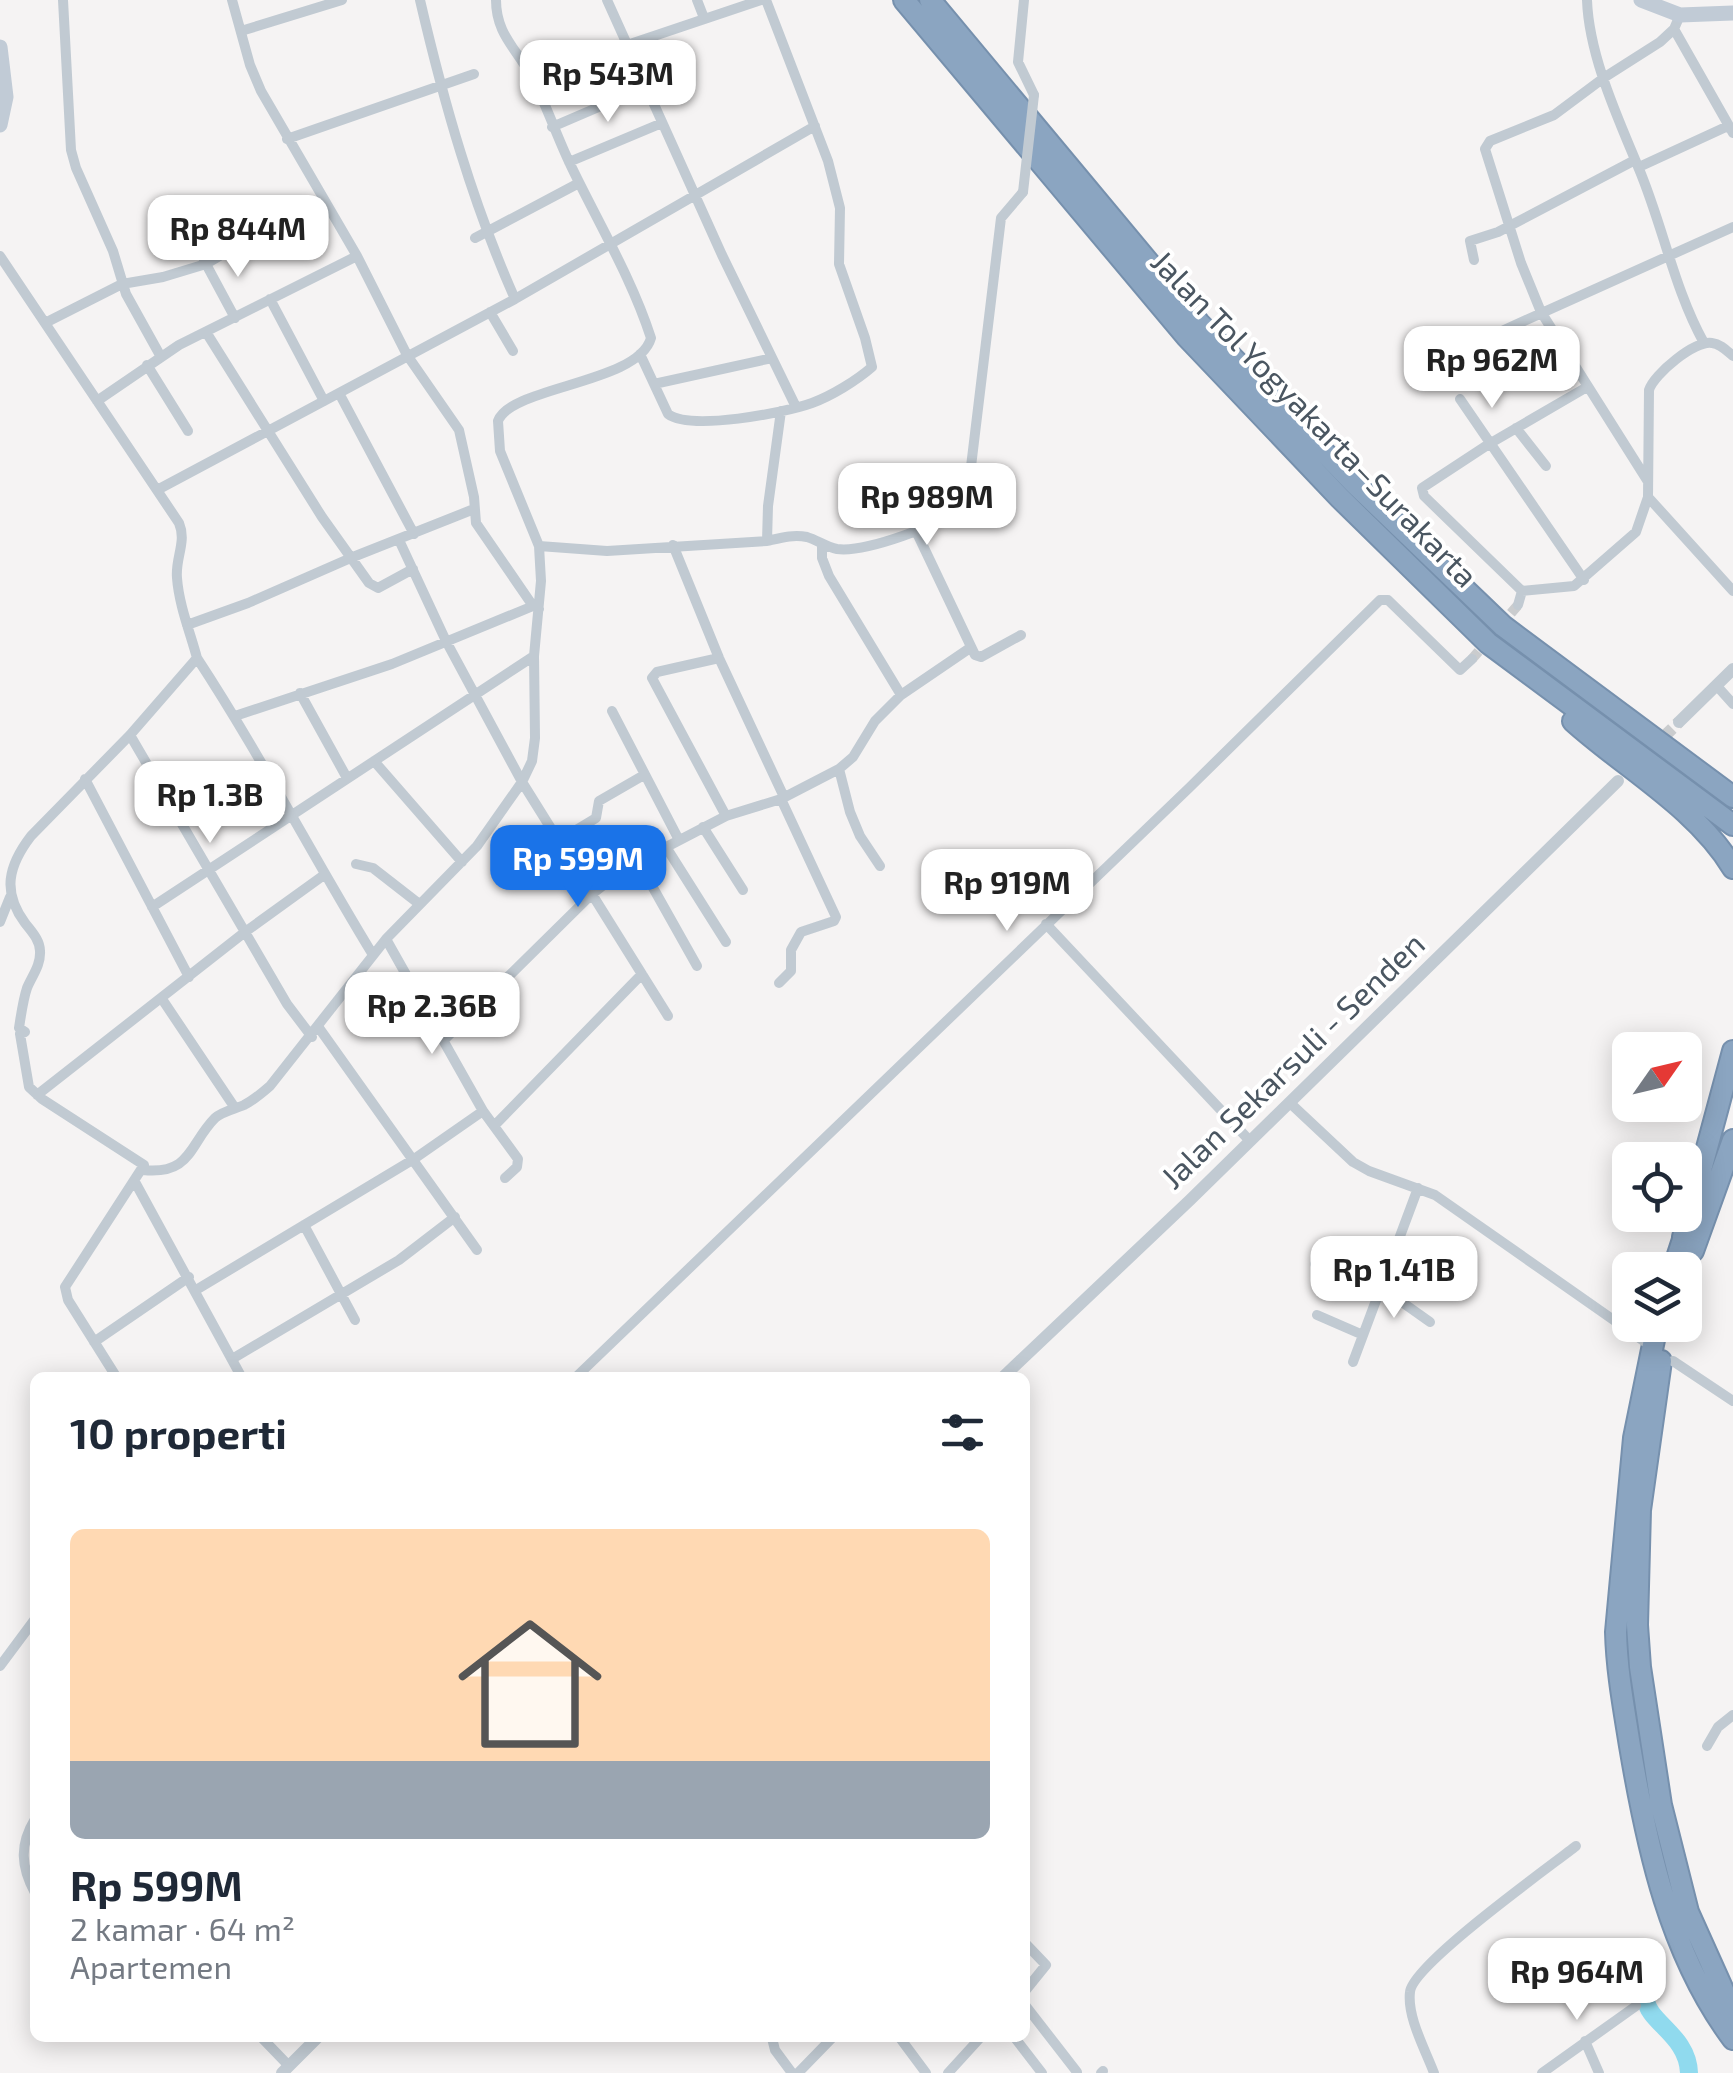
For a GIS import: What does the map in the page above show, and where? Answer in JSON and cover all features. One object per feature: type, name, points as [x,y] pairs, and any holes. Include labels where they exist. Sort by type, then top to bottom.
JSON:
[{"type":"highway","name":"Jalan Tol Yogyakarta–Surakarta","points":[[904,0],[1186,337],[1301,443],[1488,643],[1733,825]]},
{"type":"highway","name":"Jalan Tol Yogyakarta–Surakarta","points":[[930,0],[1301,443]]},
{"type":"highway","name":"Jalan Tol Yogyakarta–Surakarta","points":[[1348,491],[1502,626],[1733,797]]},
{"type":"highway","points":[[1488,643],[1589,735],[1684,812],[1733,868]]},
{"type":"highway","points":[[1615,712],[1733,786]]},
{"type":"highway","points":[[1688,1252],[1733,1051]]},
{"type":"highway","points":[[1690,1238],[1733,1101]]},
{"type":"highway","points":[[1690,1238],[1733,1140]]},
{"type":"highway","points":[[1683,1252],[1733,1166]]},
{"type":"highway","points":[[1650,1342],[1634,1438],[1616,1632],[1617,1663],[1639,1796],[1662,1896],[1707,1998],[1733,2039]]},
{"type":"highway","points":[[1666,1342],[1640,1510],[1640,1667],[1661,1805],[1688,1912],[1733,2012]]},
{"type":"main road","points":[[1644,1],[1677,22],[1706,7],[1733,13]]},
{"type":"main road","points":[[0,47],[6,97],[0,125]]},
{"type":"street","points":[[62,0],[71,150],[76,168],[113,251],[122,284],[162,356]]},
{"type":"street","points":[[232,0],[255,78],[287,139],[357,256],[426,388],[459,430],[480,530],[536,608]]},
{"type":"street","points":[[241,32],[342,0]]},
{"type":"street","points":[[420,0],[480,235],[515,298]]},
{"type":"street","points":[[144,1170],[165,1169],[188,1158],[213,1120],[270,1086],[386,939],[477,846],[522,782],[534,748],[539,546],[500,451],[497,430],[501,413],[510,404],[594,378],[640,354],[650,344],[650,333],[552,128],[532,77],[503,36],[497,21],[496,0]]},
{"type":"street","points":[[607,0],[796,407]]},
{"type":"street","points":[[697,0],[704,18]]},
{"type":"street","points":[[532,77],[764,0],[815,126],[840,208],[839,264],[872,364],[868,371],[827,396],[782,411],[737,418],[677,420],[668,414],[640,354]]},
{"type":"street","points":[[539,546],[607,551],[804,536],[837,549],[916,531],[966,508],[1001,218],[1023,192],[1034,94],[1018,62],[1024,0]]},
{"type":"street","points":[[1587,0],[1591,42],[1704,344]]},
{"type":"street","points":[[1474,260],[1470,241],[1508,226],[1636,164],[1730,130],[1677,22],[1660,42],[1554,116],[1486,144],[1485,149],[1508,226],[1540,312],[1647,480]]},
{"type":"street","points":[[287,139],[474,74]]},
{"type":"street","points":[[552,128],[601,106]]},
{"type":"street","points":[[569,162],[662,122]]},
{"type":"street","points":[[159,490],[490,312],[815,126]]},
{"type":"street","points":[[480,235],[579,183]]},
{"type":"street","points":[[188,204],[192,233],[235,318]]},
{"type":"street","points":[[1504,330],[1733,227]]},
{"type":"street","points":[[45,323],[122,284],[206,264],[250,238]]},
{"type":"street","points":[[0,256],[159,490],[184,534],[176,574],[197,658],[235,716],[373,956]]},
{"type":"street","points":[[98,401],[162,356],[357,256]]},
{"type":"street","points":[[270,299],[324,401]]},
{"type":"street","points":[[490,312],[513,350]]},
{"type":"street","points":[[206,332],[322,517],[375,588],[413,570]]},
{"type":"street","points":[[1587,387],[1422,488],[1424,496],[1522,591],[1566,589],[1584,580],[1636,532],[1648,496],[1651,383],[1665,368],[1704,344],[1716,343],[1733,356]]},
{"type":"street","points":[[654,384],[772,358]]},
{"type":"street","points":[[147,366],[188,431]]},
{"type":"street","points":[[339,393],[414,534]]},
{"type":"street","points":[[1460,399],[1584,580]]},
{"type":"street","points":[[767,541],[768,506],[782,411]]},
{"type":"street","points":[[1516,428],[1546,466]]},
{"type":"street","points":[[1648,496],[1733,591]]},
{"type":"street","points":[[187,626],[474,509]]},
{"type":"street","points":[[916,531],[975,655],[982,656],[1020,635]]},
{"type":"street","points":[[399,540],[446,641],[522,782],[668,1016]]},
{"type":"street","points":[[822,544],[829,576],[901,695]]},
{"type":"street","points":[[673,545],[836,919],[801,932],[791,950],[791,971],[779,983]]},
{"type":"street","points":[[1518,605],[1522,591]]},
{"type":"street","points":[[581,1372],[1380,600],[1388,600],[1460,670],[1472,659]]},
{"type":"street","points":[[235,716],[392,664],[536,608]]},
{"type":"street","points":[[445,1040],[592,894],[638,862],[703,827],[782,798],[839,769],[875,720],[901,695],[970,648]]},
{"type":"street","points":[[152,907],[534,656]]},
{"type":"street","points":[[0,922],[10,897],[12,872],[26,843],[130,735],[197,658]]},
{"type":"street","points":[[719,658],[657,672],[652,678],[726,816]]},
{"type":"street","points":[[1679,722],[1733,669]]},
{"type":"street","points":[[1716,685],[1733,704]]},
{"type":"street","points":[[300,693],[347,778]]},
{"type":"street","points":[[612,711],[679,840]]},
{"type":"street","points":[[130,735],[287,1004],[315,1033],[414,1159],[476,1250]]},
{"type":"street","points":[[374,762],[462,862]]},
{"type":"street","points":[[839,769],[860,836],[880,866]]},
{"type":"street","points":[[558,841],[596,818],[598,801],[644,776]]},
{"type":"street","points":[[85,779],[189,977]]},
{"type":"street","name":"Jalan Sekarsuli - Senden","points":[[1008,1372],[1618,781]]},
{"type":"street","points":[[703,827],[743,890]]},
{"type":"street","points":[[666,847],[726,942]]},
{"type":"street","points":[[638,862],[697,966]]},
{"type":"street","points":[[356,864],[373,868],[418,903]]},
{"type":"street","points":[[37,1095],[324,875]]},
{"type":"street","points":[[10,897],[38,941],[40,952],[19,1028],[25,1032],[20,1034],[27,1080],[37,1095],[143,1163],[144,1170],[118,1201],[65,1287],[68,1300],[112,1372]]},
{"type":"street","points":[[1046,924],[1250,1140]]},
{"type":"street","points":[[386,939],[484,1110],[519,1161],[506,1178]]},
{"type":"street","points":[[494,1126],[642,974]]},
{"type":"street","points":[[162,999],[235,1108]]},
{"type":"street","points":[[1290,1103],[1353,1162],[1418,1188],[1612,1309]]},
{"type":"street","points":[[196,1290],[414,1159],[484,1110]]},
{"type":"street","points":[[135,1182],[239,1372]]},
{"type":"street","points":[[1353,1362],[1418,1188]]},
{"type":"street","points":[[232,1359],[399,1260],[455,1217]]},
{"type":"street","points":[[304,1225],[355,1320]]},
{"type":"street","points":[[1315,1264],[1380,1290],[1430,1322]]},
{"type":"street","points":[[94,1342],[189,1277]]},
{"type":"street","points":[[1316,1314],[1364,1334]]},
{"type":"street","points":[[1673,1361],[1733,1402]]},
{"type":"street","points":[[0,1666],[30,1626]]},
{"type":"street","points":[[1707,1746],[1718,1728],[1733,1715]]},
{"type":"street","points":[[30,1828],[22,1851],[30,1881]]},
{"type":"street","points":[[1434,2073],[1410,2004],[1414,1978],[1496,1907],[1576,1846]]},
{"type":"street","points":[[1030,1948],[1046,1964],[1030,1985]]},
{"type":"street","points":[[1542,2073],[1636,2006]]},
{"type":"street","points":[[1030,2011],[1077,2072]]},
{"type":"street","points":[[1585,2041],[1599,2073]]},
{"type":"street","points":[[265,2042],[286,2070],[313,2042]]},
{"type":"street","points":[[773,2042],[795,2073],[828,2042]]},
{"type":"street","points":[[903,2042],[926,2073]]},
{"type":"street","points":[[948,2073],[976,2042]]},
{"type":"street","points":[[1018,2042],[1042,2073]]},
{"type":"waterway","points":[[1646,1999],[1653,2015],[1682,2049],[1689,2073]]},
{"type":"tunnel","points":[[1472,659],[1518,605]]},
{"type":"tunnel","points":[[1638,762],[1679,722]]}]
